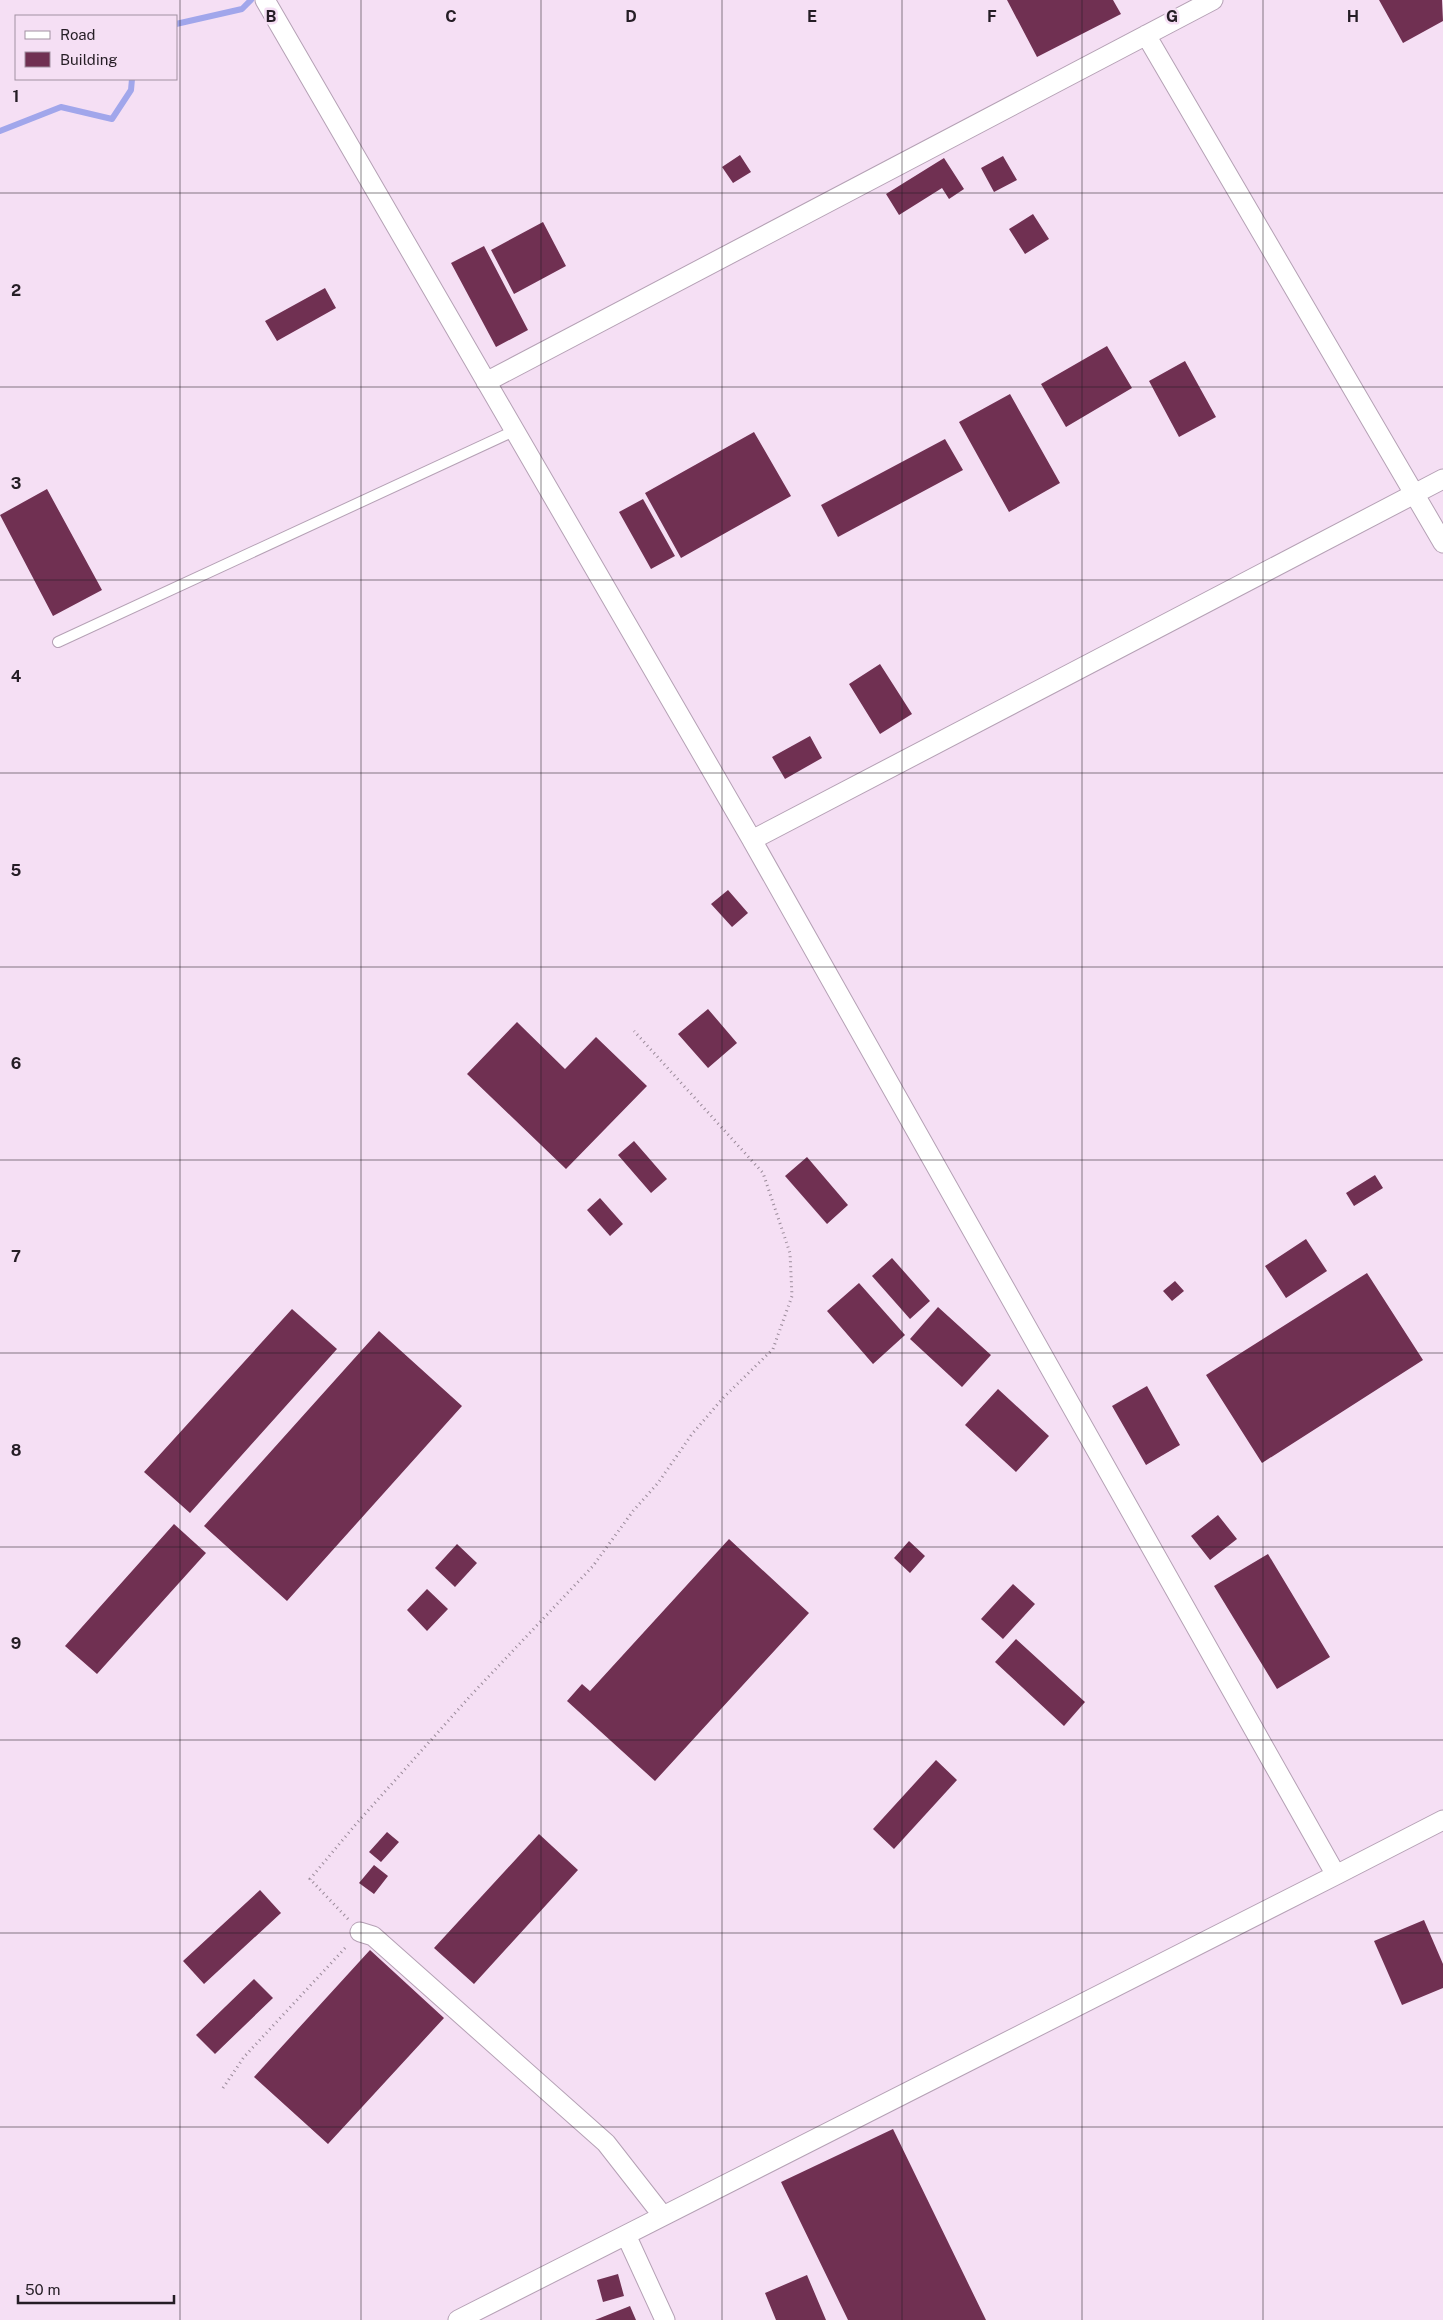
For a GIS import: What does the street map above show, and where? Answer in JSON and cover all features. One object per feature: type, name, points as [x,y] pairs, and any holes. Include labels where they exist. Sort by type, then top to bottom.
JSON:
[{"type":"street","points":[[486,382],[1213,0]]},
{"type":"street","points":[[269,8],[752,840],[1336,1875]]},
{"type":"street","points":[[1146,35],[1443,543]]},
{"type":"street","points":[[752,840],[1443,479]]},
{"type":"street","points":[[458,2320],[1443,1820]]},
{"type":"street","points":[[360,1932],[373,1936],[606,2143],[663,2216]]},
{"type":"street","points":[[626,2235],[665,2320]]},
{"type":"lane","points":[[58,642],[514,432]]},
{"type":"path","points":[[222,2088],[244,2057],[360,1932],[310,1880],[356,1824],[473,1693],[593,1566],[633,1511],[658,1483],[692,1434],[724,1397],[773,1349],[792,1296],[790,1253],[763,1173],[634,1031]]},
{"type":"building","points":[[1007,0],[1113,0],[1121,14],[1037,57]]},
{"type":"building","points":[[1379,0],[1442,0],[1443,21],[1403,43]]},
{"type":"building","points":[[740,155],[751,172],[733,183],[722,167]]},
{"type":"building","points":[[1003,156],[1017,180],[994,192],[981,168]]},
{"type":"building","points":[[944,158],[964,189],[949,199],[942,188],[899,215],[886,194]]},
{"type":"building","points":[[1033,214],[1049,239],[1025,254],[1009,229]]},
{"type":"building","points":[[543,222],[566,266],[514,294],[491,250]]},
{"type":"building","points":[[484,246],[528,330],[496,347],[451,263]]},
{"type":"building","points":[[325,288],[336,308],[277,341],[265,321]]},
{"type":"building","points":[[1107,346],[1132,388],[1066,427],[1041,384]]},
{"type":"building","points":[[1185,361],[1216,417],[1179,437],[1149,381]]},
{"type":"building","points":[[1010,394],[1060,483],[1009,512],[959,422]]},
{"type":"building","points":[[754,432],[791,496],[681,558],[645,493]]},
{"type":"building","points":[[945,439],[963,470],[838,537],[821,505]]},
{"type":"building","points":[[47,489],[102,590],[53,616],[0,515]]},
{"type":"building","points":[[643,499],[675,556],[651,569],[619,512]]},
{"type":"building","points":[[880,664],[912,714],[880,734],[849,684]]},
{"type":"building","points":[[810,736],[822,758],[785,779],[772,757]]},
{"type":"building","points":[[728,890],[748,913],[732,927],[711,904]]},
{"type":"building","points":[[708,1009],[737,1043],[708,1068],[678,1034]]},
{"type":"building","points":[[517,1022],[565,1069],[596,1037],[647,1086],[566,1169],[467,1074]]},
{"type":"building","points":[[634,1141],[667,1179],[651,1193],[618,1155]]},
{"type":"building","points":[[807,1157],[848,1205],[827,1224],[785,1176]]},
{"type":"building","points":[[1375,1175],[1383,1188],[1354,1206],[1346,1193]]},
{"type":"building","points":[[600,1198],[623,1224],[610,1236],[587,1210]]},
{"type":"building","points":[[1306,1239],[1327,1271],[1286,1298],[1265,1266]]},
{"type":"building","points":[[892,1258],[930,1301],[910,1319],[872,1276]]},
{"type":"building","points":[[1367,1273],[1423,1360],[1262,1463],[1206,1375]]},
{"type":"building","points":[[1175,1281],[1184,1291],[1172,1301],[1163,1291]]},
{"type":"building","points":[[859,1283],[905,1335],[873,1364],[827,1311]]},
{"type":"building","points":[[938,1307],[991,1355],[962,1387],[910,1339]]},
{"type":"building","points":[[292,1309],[337,1349],[190,1513],[144,1472]]},
{"type":"building","points":[[379,1331],[462,1406],[287,1601],[204,1526]]},
{"type":"building","points":[[1147,1386],[1180,1445],[1146,1465],[1112,1406]]},
{"type":"building","points":[[998,1389],[1049,1436],[1016,1472],[965,1425]]},
{"type":"building","points":[[1218,1515],[1237,1539],[1210,1560],[1191,1536]]},
{"type":"building","points":[[174,1524],[206,1553],[97,1674],[65,1646]]},
{"type":"building","points":[[729,1539],[809,1613],[655,1781],[567,1701],[582,1684],[590,1691]]},
{"type":"building","points":[[909,1541],[925,1556],[910,1573],[894,1558]]},
{"type":"building","points":[[457,1544],[477,1563],[455,1587],[435,1568]]},
{"type":"building","points":[[1268,1554],[1330,1657],[1277,1689],[1214,1586]]},
{"type":"building","points":[[1013,1584],[1035,1604],[1003,1639],[981,1619]]},
{"type":"building","points":[[427,1589],[448,1609],[427,1631],[407,1610]]},
{"type":"building","points":[[1016,1639],[1085,1702],[1064,1726],[995,1662]]},
{"type":"building","points":[[936,1760],[957,1780],[894,1849],[873,1829]]},
{"type":"building","points":[[387,1832],[399,1842],[381,1862],[369,1852]]},
{"type":"building","points":[[539,1834],[578,1870],[474,1984],[434,1948]]},
{"type":"building","points":[[374,1865],[388,1876],[374,1894],[359,1883]]},
{"type":"building","points":[[260,1890],[281,1913],[204,1984],[183,1961]]},
{"type":"building","points":[[1424,1920],[1443,1964],[1443,1988],[1402,2005],[1374,1941]]},
{"type":"building","points":[[370,1950],[444,2018],[328,2144],[254,2077]]},
{"type":"building","points":[[254,1979],[273,1998],[215,2054],[196,2035]]},
{"type":"building","points":[[893,2129],[986,2320],[848,2320],[781,2182]]},
{"type":"building","points":[[618,2274],[624,2296],[603,2302],[597,2280]]},
{"type":"building","points":[[807,2275],[826,2320],[776,2320],[765,2293]]},
{"type":"building","points":[[630,2306],[636,2320],[595,2320]]},
{"type":"waterway","points":[[178,24],[242,9],[251,0]]},
{"type":"waterway","points":[[0,131],[61,107],[112,119],[131,90],[132,80]]}]
